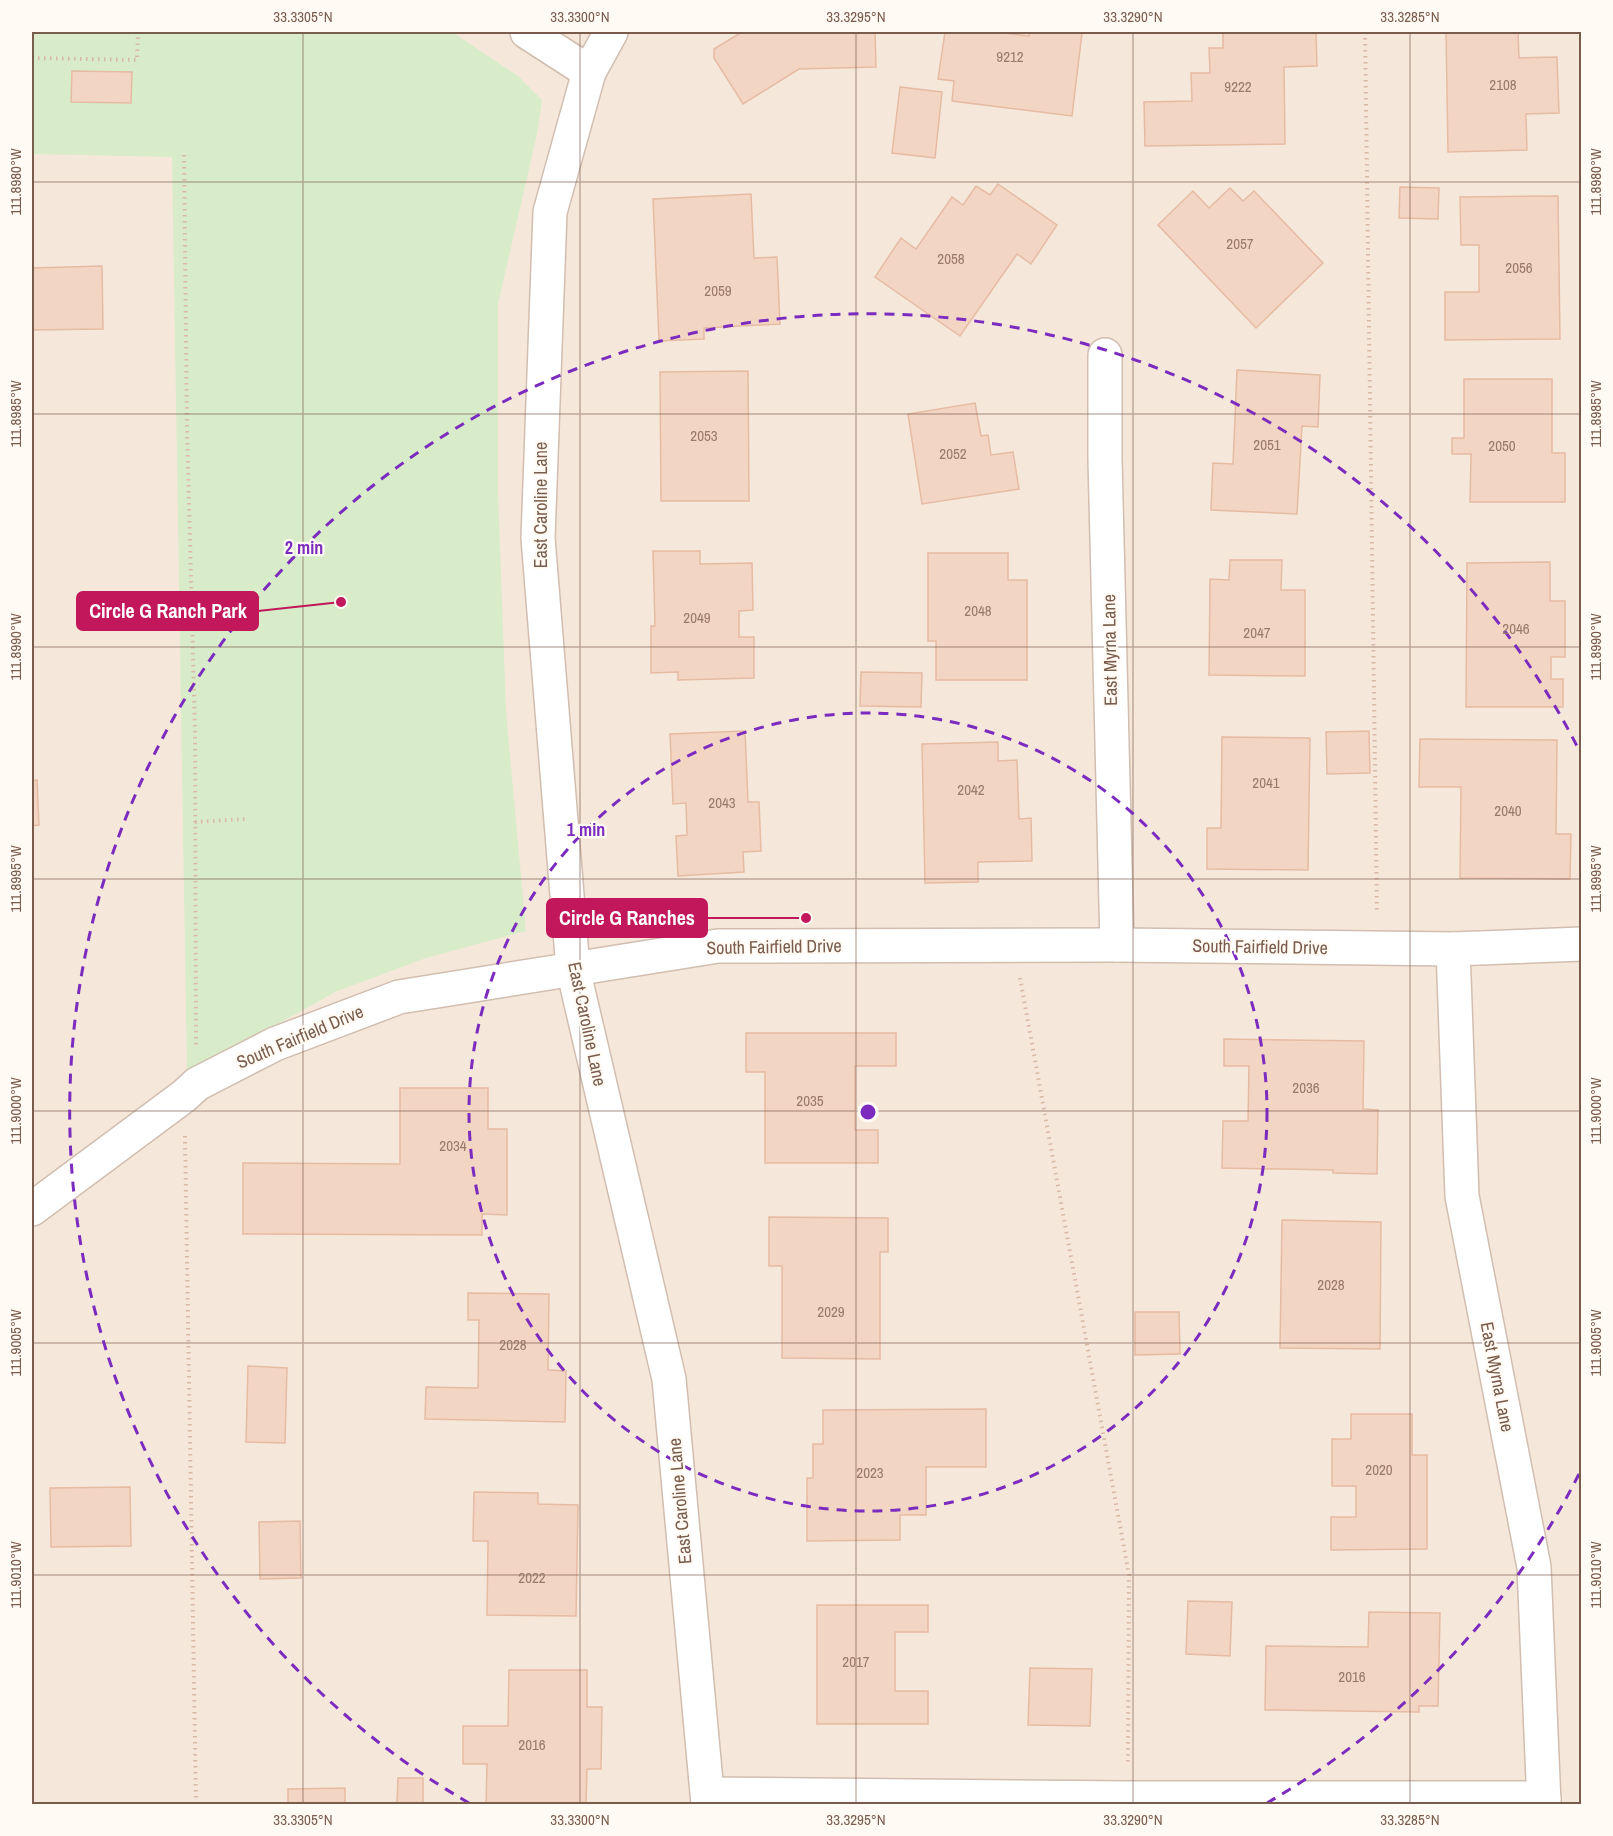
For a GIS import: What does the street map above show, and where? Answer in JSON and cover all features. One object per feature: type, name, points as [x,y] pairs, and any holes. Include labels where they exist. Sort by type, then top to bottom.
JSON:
[{"type":"street","points":[[527,32],[589,72]]},
{"type":"street","name":"East Caroline Lane","points":[[612,32],[589,72],[550,212],[538,538],[573,969],[669,1379],[708,1799]]},
{"type":"street","name":"East Myrna Lane","points":[[1105,355],[1105,459],[1117,945]]},
{"type":"street","name":"South Fairfield Drive","points":[[32,1209],[191,1090],[274,1044],[399,997],[718,946],[1117,945],[1453,949],[1581,944]]},
{"type":"street","name":"East Myrna Lane","points":[[1453,949],[1462,1196],[1534,1567],[1544,1801]]},
{"type":"street","points":[[708,1799],[1128,1798],[1544,1801]]},
{"type":"path","points":[[32,58],[137,60],[138,32]]},
{"type":"path","points":[[1365,32],[1378,948]]},
{"type":"path","points":[[184,155],[187,427],[195,731],[191,1090],[196,1804]]},
{"type":"path","points":[[195,822],[245,819]]},
{"type":"path","points":[[1014,945],[1129,1575],[1128,1798]]},
{"type":"shaded area","points":[[32,32],[1581,32],[1581,1804],[32,1804]]},
{"type":"green space","points":[[32,32],[452,32],[518,76],[542,100],[537,134],[498,304],[498,492],[506,712],[526,931],[426,958],[335,992],[187,1075],[172,157],[32,154]]},
{"type":"building","points":[[742,32],[875,32],[876,67],[799,69],[743,104],[714,58],[714,49]]},
{"type":"building","points":[[945,32],[994,32],[1029,36],[1029,32],[1082,33],[1072,116],[952,101],[954,81],[938,79]]},
{"type":"building","points":[[1223,32],[1316,32],[1317,66],[1284,67],[1285,144],[1145,146],[1144,102],[1192,101],[1191,73],[1210,73],[1209,48],[1223,48]]},
{"type":"building","points":[[1446,32],[1518,32],[1519,58],[1557,57],[1559,113],[1526,114],[1527,150],[1448,152]]},
{"type":"building","points":[[72,71],[132,72],[131,103],[71,102]]},
{"type":"building","points":[[900,87],[942,92],[935,158],[892,153]]},
{"type":"building","points":[[998,184],[1057,225],[1031,264],[1017,254],[960,336],[875,277],[901,238],[916,249],[952,197],[963,205],[976,186],[990,195]]},
{"type":"building","points":[[1400,187],[1439,188],[1438,219],[1399,218]]},
{"type":"building","points":[[1230,188],[1243,201],[1254,191],[1323,263],[1256,328],[1158,225],[1193,191],[1209,208]]},
{"type":"building","points":[[751,194],[754,258],[777,257],[780,324],[704,328],[704,339],[659,341],[653,199]]},
{"type":"building","points":[[1558,196],[1560,339],[1445,340],[1445,292],[1479,292],[1479,245],[1461,245],[1460,197]]},
{"type":"building","points":[[102,266],[103,329],[32,330],[32,268]]},
{"type":"building","points":[[1237,370],[1320,375],[1318,427],[1302,426],[1297,514],[1211,510],[1213,463],[1233,464]]},
{"type":"building","points":[[748,371],[749,501],[661,501],[660,372]]},
{"type":"building","points":[[1464,379],[1552,379],[1552,453],[1565,453],[1565,502],[1470,502],[1471,454],[1452,454],[1452,438],[1464,438]]},
{"type":"building","points":[[975,403],[981,436],[988,435],[991,455],[1013,452],[1019,489],[922,504],[908,414]]},
{"type":"building","points":[[653,551],[700,551],[700,564],[752,563],[753,610],[739,611],[739,637],[754,637],[754,678],[678,680],[678,672],[651,673],[651,626],[655,626]]},
{"type":"building","points":[[928,553],[1008,553],[1008,580],[1027,580],[1027,680],[936,680],[936,641],[928,641]]},
{"type":"building","points":[[1230,560],[1282,560],[1281,590],[1305,590],[1305,676],[1209,675],[1210,579],[1229,580]]},
{"type":"building","points":[[1550,562],[1550,601],[1565,601],[1565,657],[1551,657],[1551,679],[1563,679],[1563,707],[1466,707],[1467,563]]},
{"type":"building","points":[[861,672],[922,673],[921,707],[860,706]]},
{"type":"building","points":[[745,731],[748,802],[759,802],[761,851],[743,852],[744,872],[678,876],[676,836],[687,835],[686,803],[673,804],[670,734]]},
{"type":"building","points":[[1369,731],[1370,773],[1327,774],[1326,732]]},
{"type":"building","points":[[1222,737],[1310,738],[1308,870],[1207,869],[1207,828],[1221,828]]},
{"type":"building","points":[[1420,739],[1557,740],[1556,834],[1571,834],[1570,879],[1460,878],[1461,787],[1419,787]]},
{"type":"building","points":[[998,742],[998,761],[1017,760],[1019,819],[1031,818],[1032,861],[978,862],[978,882],[925,883],[922,744]]},
{"type":"building","points":[[37,780],[39,825],[32,826],[32,781]]},
{"type":"building","points":[[746,1033],[896,1033],[896,1066],[855,1066],[855,1130],[878,1130],[878,1163],[765,1163],[765,1072],[746,1072]]},
{"type":"building","points":[[1224,1039],[1364,1041],[1363,1109],[1378,1110],[1377,1174],[1333,1173],[1333,1170],[1222,1168],[1223,1121],[1248,1121],[1249,1066],[1224,1066]]},
{"type":"building","points":[[400,1088],[488,1088],[488,1129],[507,1129],[507,1215],[482,1214],[482,1235],[243,1234],[243,1163],[400,1164]]},
{"type":"building","points":[[769,1217],[888,1218],[888,1252],[880,1252],[880,1359],[782,1358],[782,1266],[769,1266]]},
{"type":"building","points":[[1282,1220],[1381,1222],[1380,1349],[1280,1348]]},
{"type":"building","points":[[468,1293],[549,1294],[548,1370],[566,1371],[565,1422],[425,1419],[426,1387],[478,1388],[479,1320],[468,1320]]},
{"type":"building","points":[[1135,1312],[1179,1312],[1180,1354],[1135,1355]]},
{"type":"building","points":[[248,1366],[287,1368],[285,1443],[246,1442]]},
{"type":"building","points":[[986,1409],[986,1467],[926,1467],[926,1515],[900,1515],[900,1540],[807,1541],[807,1478],[813,1478],[813,1444],[823,1444],[823,1410]]},
{"type":"building","points":[[1351,1414],[1412,1414],[1412,1455],[1427,1455],[1427,1549],[1331,1550],[1331,1517],[1356,1517],[1356,1486],[1332,1486],[1332,1439],[1351,1439]]},
{"type":"building","points":[[130,1487],[131,1546],[51,1547],[50,1488]]},
{"type":"building","points":[[474,1492],[538,1493],[538,1504],[578,1505],[576,1616],[487,1615],[488,1541],[473,1541]]},
{"type":"building","points":[[300,1521],[301,1578],[260,1579],[259,1522]]},
{"type":"building","points":[[1188,1601],[1232,1602],[1230,1656],[1186,1654]]},
{"type":"building","points":[[817,1605],[928,1605],[928,1632],[895,1632],[895,1691],[928,1691],[928,1724],[817,1724]]},
{"type":"building","points":[[1369,1612],[1440,1613],[1438,1706],[1419,1706],[1419,1712],[1265,1710],[1266,1646],[1368,1647]]},
{"type":"building","points":[[1030,1668],[1092,1669],[1090,1726],[1028,1725]]},
{"type":"building","points":[[509,1670],[587,1670],[587,1707],[602,1707],[601,1769],[587,1769],[586,1804],[486,1804],[487,1764],[463,1764],[463,1726],[508,1726]]},
{"type":"building","points":[[398,1778],[423,1778],[423,1804],[397,1804]]},
{"type":"building","points":[[345,1788],[345,1804],[288,1804],[288,1789]]},
{"type":"place","name":"Circle G Ranch Park","points":[[341,602]]},
{"type":"place","name":"Circle G Ranches","points":[[806,918]]}]
